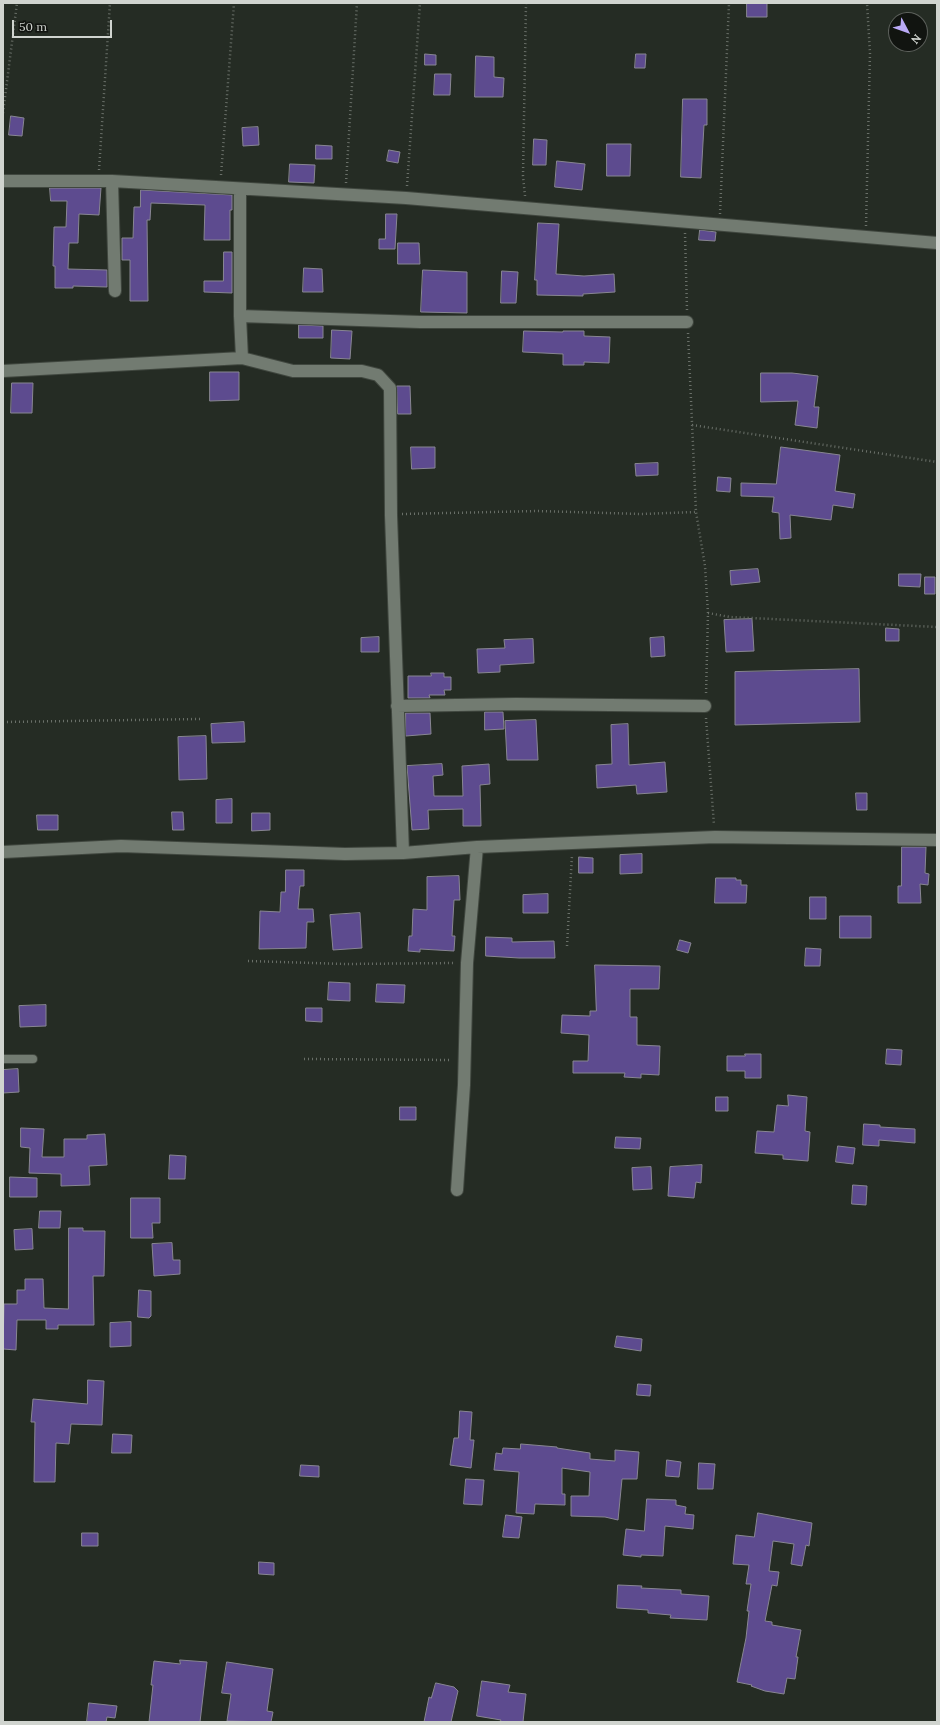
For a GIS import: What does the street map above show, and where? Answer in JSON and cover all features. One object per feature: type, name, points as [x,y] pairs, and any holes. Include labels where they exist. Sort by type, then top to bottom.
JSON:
[{"type":"street","points":[[3,181],[112,181],[406,198],[937,243]]},
{"type":"street","points":[[112,181],[114,291]]},
{"type":"street","points":[[240,189],[240,316],[242,358]]},
{"type":"street","points":[[240,316],[420,322],[687,322]]},
{"type":"street","points":[[3,371],[242,358],[292,370],[362,371],[378,375],[390,388],[391,514],[403,853]]},
{"type":"street","points":[[397,706],[516,704],[705,706]]},
{"type":"street","points":[[3,852],[120,846],[345,854],[403,853],[477,847],[715,838],[937,840]]},
{"type":"street","points":[[457,1190],[465,1060],[467,963],[477,847]]},
{"type":"lane","points":[[3,1059],[33,1059]]},
{"type":"path","points":[[3,113],[4,94],[17,3]]},
{"type":"path","points":[[98,181],[110,3]]},
{"type":"path","points":[[220,187],[234,3]]},
{"type":"path","points":[[345,195],[357,3]]},
{"type":"path","points":[[406,198],[420,3]]},
{"type":"path","points":[[526,3],[523,176],[526,208]]},
{"type":"path","points":[[720,224],[729,3]]},
{"type":"path","points":[[865,236],[870,53],[867,3]]},
{"type":"path","points":[[684,221],[696,512],[705,566],[708,612],[705,706],[715,838]]},
{"type":"path","points":[[692,425],[937,462]]},
{"type":"path","points":[[391,514],[537,511],[641,514],[696,512]]},
{"type":"path","points":[[708,612],[730,617],[937,627]]},
{"type":"path","points":[[3,722],[200,719]]},
{"type":"path","points":[[567,946],[573,843]]},
{"type":"path","points":[[248,961],[345,964],[467,963]]},
{"type":"path","points":[[304,1059],[465,1060]]},
{"type":"building","points":[[747,3],[767,3],[767,17],[747,17]]},
{"type":"building","points":[[425,54],[436,55],[436,65],[425,65]]},
{"type":"building","points":[[636,54],[646,54],[645,68],[635,68]]},
{"type":"building","points":[[476,56],[494,57],[494,77],[504,78],[503,97],[475,97]]},
{"type":"building","points":[[435,74],[451,74],[450,95],[434,95]]},
{"type":"building","points":[[683,99],[707,99],[707,125],[704,125],[701,178],[681,177]]},
{"type":"building","points":[[11,116],[24,118],[22,136],[9,135]]},
{"type":"building","points":[[258,127],[259,145],[243,146],[242,128]]},
{"type":"building","points":[[534,139],[547,140],[546,165],[533,165]]},
{"type":"building","points":[[607,144],[631,144],[630,176],[607,176]]},
{"type":"building","points":[[316,145],[332,146],[332,159],[316,159]]},
{"type":"building","points":[[389,150],[400,152],[398,163],[387,161]]},
{"type":"building","points":[[557,161],[585,164],[582,190],[555,187]]},
{"type":"building","points":[[290,164],[315,165],[314,183],[289,182]]},
{"type":"building","points":[[50,188],[101,188],[99,215],[79,214],[78,243],[69,243],[68,269],[107,270],[107,287],[73,286],[73,288],[55,288],[55,266],[53,266],[54,227],[66,227],[67,201],[51,201]]},
{"type":"building","points":[[141,190],[232,195],[232,210],[230,210],[230,240],[204,240],[205,205],[151,203],[150,220],[147,220],[148,301],[130,301],[130,260],[122,260],[122,238],[133,238],[134,207],[140,207]]},
{"type":"building","points":[[386,214],[397,214],[395,249],[379,249],[379,239],[385,239]]},
{"type":"building","points":[[538,223],[559,224],[556,274],[584,276],[614,274],[615,292],[583,294],[583,296],[537,295],[537,280],[535,280]]},
{"type":"building","points":[[700,230],[716,232],[715,241],[699,240]]},
{"type":"building","points":[[398,243],[419,243],[420,264],[398,264]]},
{"type":"building","points":[[224,252],[232,252],[232,293],[204,292],[204,281],[223,281]]},
{"type":"building","points":[[304,268],[322,269],[323,292],[303,292]]},
{"type":"building","points":[[423,270],[467,272],[467,313],[421,312]]},
{"type":"building","points":[[502,271],[518,272],[516,303],[501,303]]},
{"type":"building","points":[[299,325],[323,326],[323,338],[299,338]]},
{"type":"building","points":[[332,330],[352,331],[350,359],[331,358]]},
{"type":"building","points":[[524,331],[584,331],[584,336],[610,337],[609,363],[584,362],[584,365],[563,365],[563,354],[523,352]]},
{"type":"building","points":[[210,372],[239,372],[239,400],[210,401]]},
{"type":"building","points":[[761,373],[792,373],[818,376],[814,407],[819,407],[817,428],[795,425],[798,401],[761,402]]},
{"type":"building","points":[[12,383],[33,383],[32,413],[11,413]]},
{"type":"building","points":[[397,386],[410,386],[411,414],[398,414]]},
{"type":"building","points":[[411,447],[435,447],[435,468],[412,469]]},
{"type":"building","points":[[781,447],[840,455],[835,491],[855,494],[853,508],[833,505],[831,520],[790,515],[791,538],[780,539],[779,513],[772,512],[774,497],[741,496],[741,483],[776,484]]},
{"type":"building","points":[[658,463],[658,475],[636,476],[635,464]]},
{"type":"building","points":[[718,477],[731,478],[730,492],[717,491]]},
{"type":"building","points":[[758,569],[760,582],[731,585],[730,571]]},
{"type":"building","points":[[899,574],[921,574],[920,587],[899,586]]},
{"type":"building","points":[[925,577],[935,577],[935,594],[925,594]]},
{"type":"building","points":[[752,619],[754,651],[726,652],[724,620]]},
{"type":"building","points":[[886,628],[899,629],[899,641],[886,641]]},
{"type":"building","points":[[379,637],[379,652],[361,652],[361,638]]},
{"type":"building","points":[[664,637],[665,656],[651,657],[650,638]]},
{"type":"building","points":[[533,639],[534,663],[500,665],[500,672],[478,673],[477,649],[505,648],[504,640]]},
{"type":"building","points":[[859,669],[860,722],[735,725],[735,672]]},
{"type":"building","points":[[431,673],[444,673],[444,677],[451,677],[451,690],[444,690],[445,695],[429,695],[430,698],[408,698],[408,676],[431,676]]},
{"type":"building","points":[[485,712],[503,712],[504,729],[485,730]]},
{"type":"building","points":[[406,713],[430,713],[431,734],[406,736]]},
{"type":"building","points":[[536,720],[538,760],[507,760],[505,721]]},
{"type":"building","points":[[244,722],[245,742],[212,743],[211,724]]},
{"type":"building","points":[[628,724],[629,765],[665,762],[667,792],[637,794],[636,785],[597,788],[596,765],[612,764],[611,725]]},
{"type":"building","points":[[206,736],[207,779],[179,780],[178,737]]},
{"type":"building","points":[[442,764],[443,775],[433,776],[434,796],[463,796],[462,766],[489,764],[490,784],[480,785],[481,826],[463,826],[463,809],[428,810],[429,829],[412,830],[407,766]]},
{"type":"building","points":[[856,793],[867,793],[867,810],[857,810]]},
{"type":"building","points":[[232,799],[232,823],[216,823],[216,800]]},
{"type":"building","points":[[172,812],[183,812],[184,830],[173,830]]},
{"type":"building","points":[[252,813],[270,813],[270,830],[252,831]]},
{"type":"building","points":[[37,815],[58,815],[58,830],[38,830]]},
{"type":"building","points":[[902,847],[926,847],[925,873],[929,874],[928,885],[920,884],[921,903],[898,903],[898,886],[901,886]]},
{"type":"building","points":[[642,854],[642,873],[620,874],[620,855]]},
{"type":"building","points":[[579,857],[593,858],[593,873],[579,873]]},
{"type":"building","points":[[286,870],[304,870],[304,886],[300,886],[298,909],[313,909],[314,922],[307,922],[306,948],[259,949],[260,911],[280,912],[281,892],[285,892]]},
{"type":"building","points":[[459,876],[460,900],[454,900],[452,936],[455,936],[454,951],[420,949],[420,952],[408,951],[409,936],[412,936],[413,909],[427,910],[427,877]]},
{"type":"building","points":[[716,878],[736,878],[736,880],[741,880],[741,885],[747,885],[746,903],[715,903]]},
{"type":"building","points":[[548,894],[548,913],[523,913],[523,895]]},
{"type":"building","points":[[810,897],[826,897],[826,919],[810,919]]},
{"type":"building","points":[[360,913],[362,948],[333,950],[330,915]]},
{"type":"building","points":[[840,916],[871,916],[871,938],[840,938]]},
{"type":"building","points":[[486,937],[512,938],[512,942],[554,941],[555,958],[486,956]]},
{"type":"building","points":[[680,940],[691,943],[688,953],[677,950]]},
{"type":"building","points":[[806,948],[821,949],[820,966],[805,966]]},
{"type":"building","points":[[595,965],[660,966],[659,989],[630,989],[630,1017],[637,1017],[637,1045],[660,1046],[659,1075],[641,1074],[641,1078],[624,1077],[625,1073],[573,1073],[573,1061],[588,1061],[589,1035],[561,1033],[562,1015],[590,1016],[590,1011],[596,1011]]},
{"type":"building","points":[[329,982],[350,983],[350,1001],[328,1000]]},
{"type":"building","points":[[377,984],[405,985],[404,1003],[376,1002]]},
{"type":"building","points":[[46,1005],[46,1026],[20,1027],[19,1006]]},
{"type":"building","points":[[306,1008],[322,1008],[322,1022],[306,1021]]},
{"type":"building","points":[[887,1049],[902,1050],[901,1065],[886,1064]]},
{"type":"building","points":[[745,1054],[761,1054],[761,1078],[745,1078],[745,1071],[727,1071],[727,1056],[745,1056]]},
{"type":"building","points":[[18,1069],[19,1092],[3,1093],[3,1070]]},
{"type":"building","points":[[788,1095],[807,1097],[805,1131],[810,1132],[808,1161],[783,1159],[783,1155],[755,1153],[757,1131],[774,1132],[777,1105],[788,1106]]},
{"type":"building","points":[[716,1097],[728,1097],[728,1111],[716,1111]]},
{"type":"building","points":[[400,1107],[416,1107],[416,1120],[400,1120]]},
{"type":"building","points":[[864,1124],[880,1125],[880,1127],[915,1129],[915,1143],[879,1140],[879,1146],[863,1145]]},
{"type":"building","points":[[21,1128],[44,1129],[42,1157],[64,1157],[64,1139],[87,1139],[87,1135],[105,1134],[107,1165],[89,1166],[90,1185],[61,1186],[61,1174],[29,1173],[30,1148],[21,1147]]},
{"type":"building","points":[[616,1137],[641,1138],[640,1149],[615,1148]]},
{"type":"building","points":[[838,1146],[855,1148],[853,1164],[836,1162]]},
{"type":"building","points":[[170,1155],[186,1156],[185,1179],[169,1179]]},
{"type":"building","points":[[702,1165],[701,1183],[696,1182],[694,1198],[668,1196],[670,1167]]},
{"type":"building","points":[[651,1167],[652,1189],[633,1190],[632,1168]]},
{"type":"building","points":[[10,1177],[37,1178],[37,1197],[10,1197]]},
{"type":"building","points":[[853,1185],[867,1186],[866,1205],[852,1204]]},
{"type":"building","points":[[131,1198],[160,1198],[160,1223],[152,1223],[153,1238],[131,1238]]},
{"type":"building","points":[[40,1211],[61,1211],[60,1228],[39,1228]]},
{"type":"building","points":[[69,1228],[83,1228],[83,1231],[105,1231],[104,1276],[93,1276],[94,1325],[58,1325],[58,1329],[46,1329],[46,1320],[17,1320],[16,1350],[3,1349],[4,1304],[17,1304],[17,1290],[25,1290],[25,1279],[43,1279],[44,1308],[68,1309]]},
{"type":"building","points":[[32,1229],[33,1249],[15,1250],[14,1230]]},
{"type":"building","points":[[172,1243],[173,1260],[180,1260],[180,1274],[154,1276],[152,1244]]},
{"type":"building","points":[[139,1290],[151,1291],[151,1316],[149,1318],[138,1317]]},
{"type":"building","points":[[131,1322],[131,1346],[110,1347],[110,1323]]},
{"type":"building","points":[[617,1336],[642,1339],[641,1351],[615,1347]]},
{"type":"building","points":[[88,1380],[104,1381],[102,1425],[71,1424],[69,1444],[56,1443],[55,1482],[34,1482],[35,1422],[31,1422],[33,1399],[87,1404]]},
{"type":"building","points":[[638,1384],[651,1385],[650,1396],[637,1395]]},
{"type":"building","points":[[460,1411],[472,1412],[470,1440],[474,1440],[471,1468],[450,1465],[454,1438],[458,1438]]},
{"type":"building","points":[[113,1434],[132,1435],[131,1453],[112,1453]]},
{"type":"building","points":[[521,1444],[557,1447],[590,1453],[590,1459],[615,1461],[615,1450],[639,1452],[637,1479],[622,1479],[618,1520],[605,1517],[571,1516],[571,1496],[589,1496],[590,1472],[562,1468],[562,1494],[565,1494],[565,1505],[535,1504],[534,1514],[516,1513],[519,1472],[494,1470],[496,1453],[502,1454],[503,1448],[520,1449]]},
{"type":"building","points":[[667,1460],[681,1462],[679,1477],[666,1476]]},
{"type":"building","points":[[699,1463],[715,1464],[713,1489],[698,1489]]},
{"type":"building","points":[[301,1465],[319,1466],[319,1477],[300,1476]]},
{"type":"building","points":[[466,1479],[484,1480],[482,1505],[464,1504]]},
{"type":"building","points":[[647,1499],[676,1500],[676,1505],[686,1507],[685,1514],[694,1515],[693,1529],[665,1526],[663,1556],[641,1555],[641,1557],[623,1555],[626,1529],[644,1531]]},
{"type":"building","points":[[758,1513],[812,1523],[809,1546],[806,1545],[802,1566],[791,1564],[794,1544],[773,1541],[769,1571],[779,1572],[777,1586],[772,1585],[765,1621],[772,1622],[772,1625],[801,1630],[796,1657],[798,1657],[795,1679],[787,1678],[784,1694],[765,1691],[751,1686],[752,1685],[737,1682],[746,1638],[749,1611],[747,1611],[751,1584],[746,1584],[749,1565],[733,1564],[736,1535],[754,1537]]},
{"type":"building","points":[[506,1515],[522,1517],[519,1538],[503,1537]]},
{"type":"building","points":[[82,1533],[98,1533],[98,1546],[82,1546]]},
{"type":"building","points":[[259,1562],[274,1563],[274,1575],[259,1574]]},
{"type":"building","points":[[618,1585],[681,1590],[681,1594],[709,1596],[707,1620],[670,1618],[671,1615],[648,1613],[648,1610],[617,1608]]},
{"type":"building","points":[[180,1660],[207,1662],[200,1722],[149,1722],[154,1661],[180,1664]]},
{"type":"building","points":[[227,1662],[273,1669],[267,1711],[273,1712],[271,1722],[227,1721],[231,1694],[222,1693]]},
{"type":"building","points":[[482,1681],[510,1685],[508,1692],[526,1694],[523,1722],[500,1722],[501,1720],[477,1716]]},
{"type":"building","points":[[436,1683],[454,1687],[458,1691],[451,1722],[424,1722],[429,1697],[431,1698]]},
{"type":"building","points":[[89,1703],[117,1706],[115,1718],[107,1717],[106,1722],[87,1722]]}]
